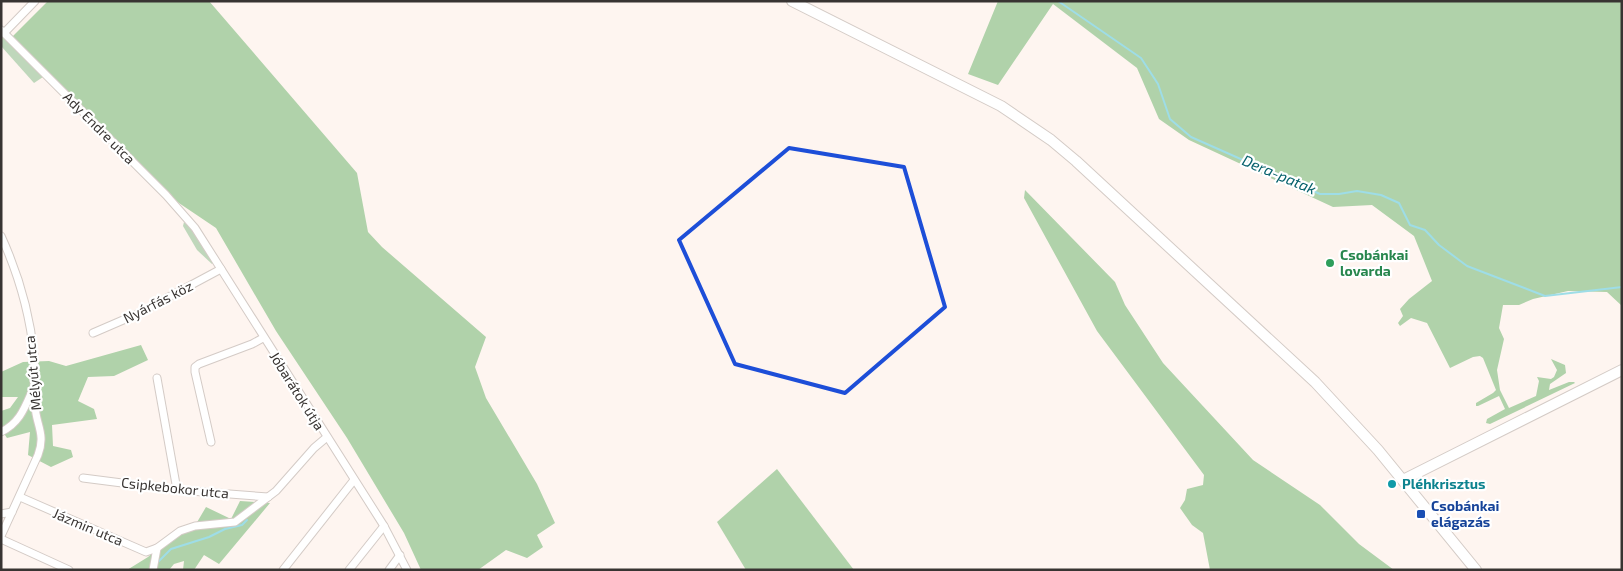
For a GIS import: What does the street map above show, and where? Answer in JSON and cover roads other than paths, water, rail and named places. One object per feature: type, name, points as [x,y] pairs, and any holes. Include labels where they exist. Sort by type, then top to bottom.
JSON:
[{"type":"main road","points":[[792,1],[1001,106],[1050,140],[1084,168],[1316,382],[1378,450],[1476,570]]},
{"type":"main road","points":[[1403,480],[1622,370]]},
{"type":"street","points":[[3,32],[35,1]]},
{"type":"street","name":"Ady Endre utca","points":[[3,32],[166,195],[195,228]]},
{"type":"street","name":"Jóbarátok útja","points":[[195,228],[384,526],[407,570]]},
{"type":"street","name":"Mélyút utca","points":[[1,236],[11,257],[22,293],[33,350],[35,410],[42,441],[38,455],[1,537]]},
{"type":"street","name":"Nyárfás köz","points":[[93,333],[137,314],[221,269]]},
{"type":"street","points":[[211,442],[195,367],[263,338]]},
{"type":"street","points":[[157,378],[177,490]]},
{"type":"street","points":[[1,432],[15,423],[21,416],[35,387]]},
{"type":"street","points":[[153,570],[157,548],[180,531],[194,526],[234,522],[276,491],[314,448],[327,438]]},
{"type":"street","name":"Csipkebokor utca","points":[[83,478],[177,490],[268,497]]},
{"type":"street","points":[[283,570],[354,480]]},
{"type":"street","name":"Jázmin utca","points":[[20,497],[146,552],[157,548]]},
{"type":"street","points":[[1,514],[12,512]]},
{"type":"street","points":[[349,570],[384,526]]},
{"type":"street","points":[[1,537],[69,570]]},
{"type":"street","points":[[389,570],[400,555]]},
{"type":"waterway","name":"Dera-patak","points":[[1058,1],[1141,58],[1158,84],[1170,119],[1191,137],[1320,194],[1339,194],[1357,191],[1381,195],[1399,203],[1410,225],[1425,230],[1439,245],[1467,266],[1545,296],[1622,287]]},
{"type":"waterway","points":[[157,563],[171,549],[209,537],[225,529],[242,525],[247,520]]},
{"type":"place","name":"Csobánkai lovarda","points":[[1330,263]]},
{"type":"place","name":"Pléhkrisztus","points":[[1392,484]]},
{"type":"place","name":"Csobánkai elágazás","points":[[1421,514]]}]
